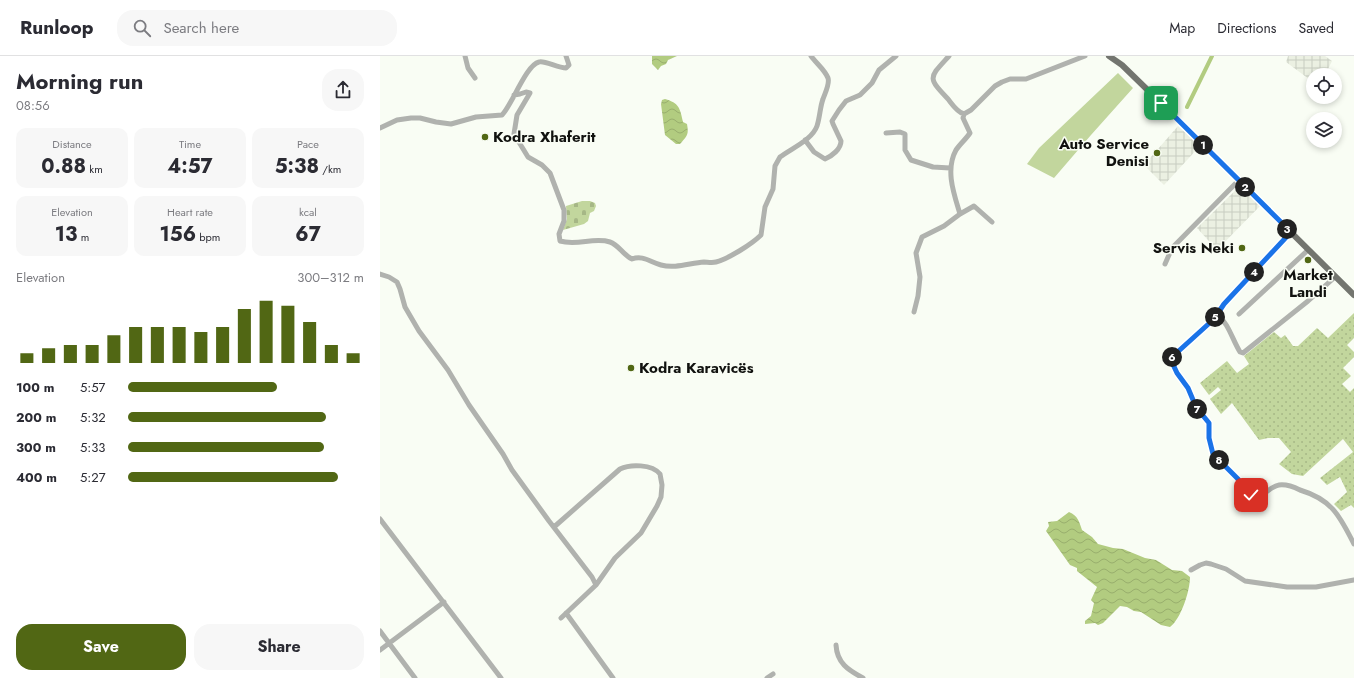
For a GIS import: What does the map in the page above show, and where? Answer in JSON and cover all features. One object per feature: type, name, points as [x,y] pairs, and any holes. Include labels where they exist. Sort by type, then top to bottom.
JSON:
[{"type":"main road","points":[[1109,56],[1122,65],[1354,295]]},
{"type":"street","points":[[464,56],[468,68],[475,78]]},
{"type":"street","points":[[380,128],[397,120],[416,117],[451,124],[476,117],[499,116],[504,113],[518,87],[535,64],[542,61],[557,67],[566,68],[569,65],[566,56]]},
{"type":"street","points":[[514,95],[526,92],[530,93],[517,115],[514,134],[528,157],[542,165],[550,173],[564,210],[564,221],[558,234],[560,241],[574,244],[606,241],[617,246],[632,259],[636,257],[643,258],[660,265],[671,267],[703,262],[715,262],[731,255],[761,235],[766,207],[773,189],[775,166],[777,161],[780,157],[805,140],[814,132],[817,126],[828,78],[811,56]]},
{"type":"street","points":[[805,140],[814,152],[825,159],[837,150],[841,144],[841,141],[832,121],[846,101],[855,98],[872,83],[879,70],[896,56]]},
{"type":"street","points":[[948,56],[936,70],[933,78],[934,83],[955,107],[964,114]]},
{"type":"street","points":[[964,114],[971,110],[994,86],[1002,82],[1010,79],[1026,79],[1085,56]]},
{"type":"street","points":[[960,214],[950,168],[956,152],[970,133],[963,118],[964,114]]},
{"type":"street","points":[[886,133],[900,132],[905,134],[905,150],[911,160],[933,167],[950,168]]},
{"type":"street","points":[[1165,264],[1172,248],[1238,181]]},
{"type":"street","points":[[914,312],[918,296],[920,277],[916,253],[922,237],[944,226],[974,206],[992,222]]},
{"type":"street","points":[[1291,232],[1224,304],[1214,319],[1172,357],[1171,360],[1177,373],[1188,388],[1196,407],[1209,423],[1209,438],[1213,454],[1238,479],[1248,493],[1258,497],[1263,495],[1270,488],[1282,485],[1304,490],[1328,503],[1345,526],[1354,544]]},
{"type":"street","points":[[1239,314],[1308,250]]},
{"type":"street","points":[[380,274],[397,282],[405,307],[419,331],[448,370],[512,470],[592,577],[596,585]]},
{"type":"street","points":[[1217,314],[1222,318],[1240,352],[1243,353],[1335,277]]},
{"type":"street","points":[[554,527],[620,469],[625,467],[643,467],[655,470],[660,474],[662,491],[657,506],[641,533],[615,558],[596,585],[561,618]]},
{"type":"street","points":[[380,519],[501,678]]},
{"type":"street","points":[[1191,570],[1206,563],[1226,569],[1245,581],[1287,588],[1316,587],[1354,580]]},
{"type":"street","points":[[380,650],[444,602]]},
{"type":"street","points":[[566,613],[613,678]]},
{"type":"street","points":[[380,631],[416,678]]},
{"type":"street","points":[[836,645],[836,652],[843,665],[863,678]]},
{"type":"street","points":[[767,678],[774,674]]},
{"type":"shaded area","points":[[1288,56],[1325,56],[1332,61],[1328,68],[1306,68],[1306,77],[1286,62]]},
{"type":"shaded area","points":[[1178,126],[1200,146],[1164,185],[1144,165]]},
{"type":"shaded area","points":[[1242,184],[1262,204],[1217,250],[1197,228]]},
{"type":"green space","points":[[1118,73],[1133,88],[1054,178],[1027,164],[1039,148]]},
{"type":"green space","points":[[582,201],[590,201],[595,203],[596,206],[594,211],[590,213],[588,221],[584,224],[563,230],[567,219],[566,206]]},
{"type":"green space","points":[[1354,313],[1354,338],[1347,345],[1354,352],[1354,357],[1343,368],[1351,376],[1342,384],[1350,392],[1354,388],[1354,508],[1351,505],[1341,511],[1334,504],[1347,492],[1340,477],[1327,485],[1320,478],[1353,452],[1343,439],[1303,476],[1292,474],[1279,464],[1291,452],[1279,438],[1259,440],[1232,403],[1221,414],[1210,399],[1221,390],[1218,387],[1209,395],[1200,383],[1227,361],[1237,373],[1249,364],[1244,356],[1274,332],[1281,338],[1285,335],[1293,346],[1298,346],[1317,328],[1328,338]]},
{"type":"water","points":[[652,56],[677,56],[668,60],[666,64],[661,66],[658,70],[652,64]]},
{"type":"water","points":[[665,99],[676,104],[680,110],[683,122],[687,124],[687,135],[680,144],[676,144],[665,135],[661,104],[662,100]]},
{"type":"water","points":[[1069,512],[1079,521],[1082,530],[1092,537],[1098,544],[1123,549],[1145,558],[1156,560],[1172,570],[1182,571],[1190,577],[1190,583],[1184,604],[1178,618],[1170,627],[1161,625],[1141,612],[1120,606],[1103,623],[1098,625],[1095,623],[1085,624],[1085,621],[1091,616],[1094,603],[1091,600],[1097,587],[1077,571],[1077,568],[1070,565],[1046,531],[1049,526],[1048,522],[1057,521]]},
{"type":"waterway","points":[[1187,107],[1212,56]]},
{"type":"place","name":"Kodra Xhaferit","points":[[485,137]]},
{"type":"place","name":"Auto Service Denisi","points":[[1157,153]]},
{"type":"place","name":"Servis Neki","points":[[1242,248]]},
{"type":"place","name":"Market Landi","points":[[1308,260]]},
{"type":"place","name":"Kodra Karavicës","points":[[631,368]]},
{"type":"route","points":[[1161,103],[1291,232],[1224,304],[1214,319],[1172,357],[1171,360],[1177,373],[1188,388],[1192,401],[1208,420],[1210,425],[1209,438],[1213,454],[1238,479],[1251,495]]}]
